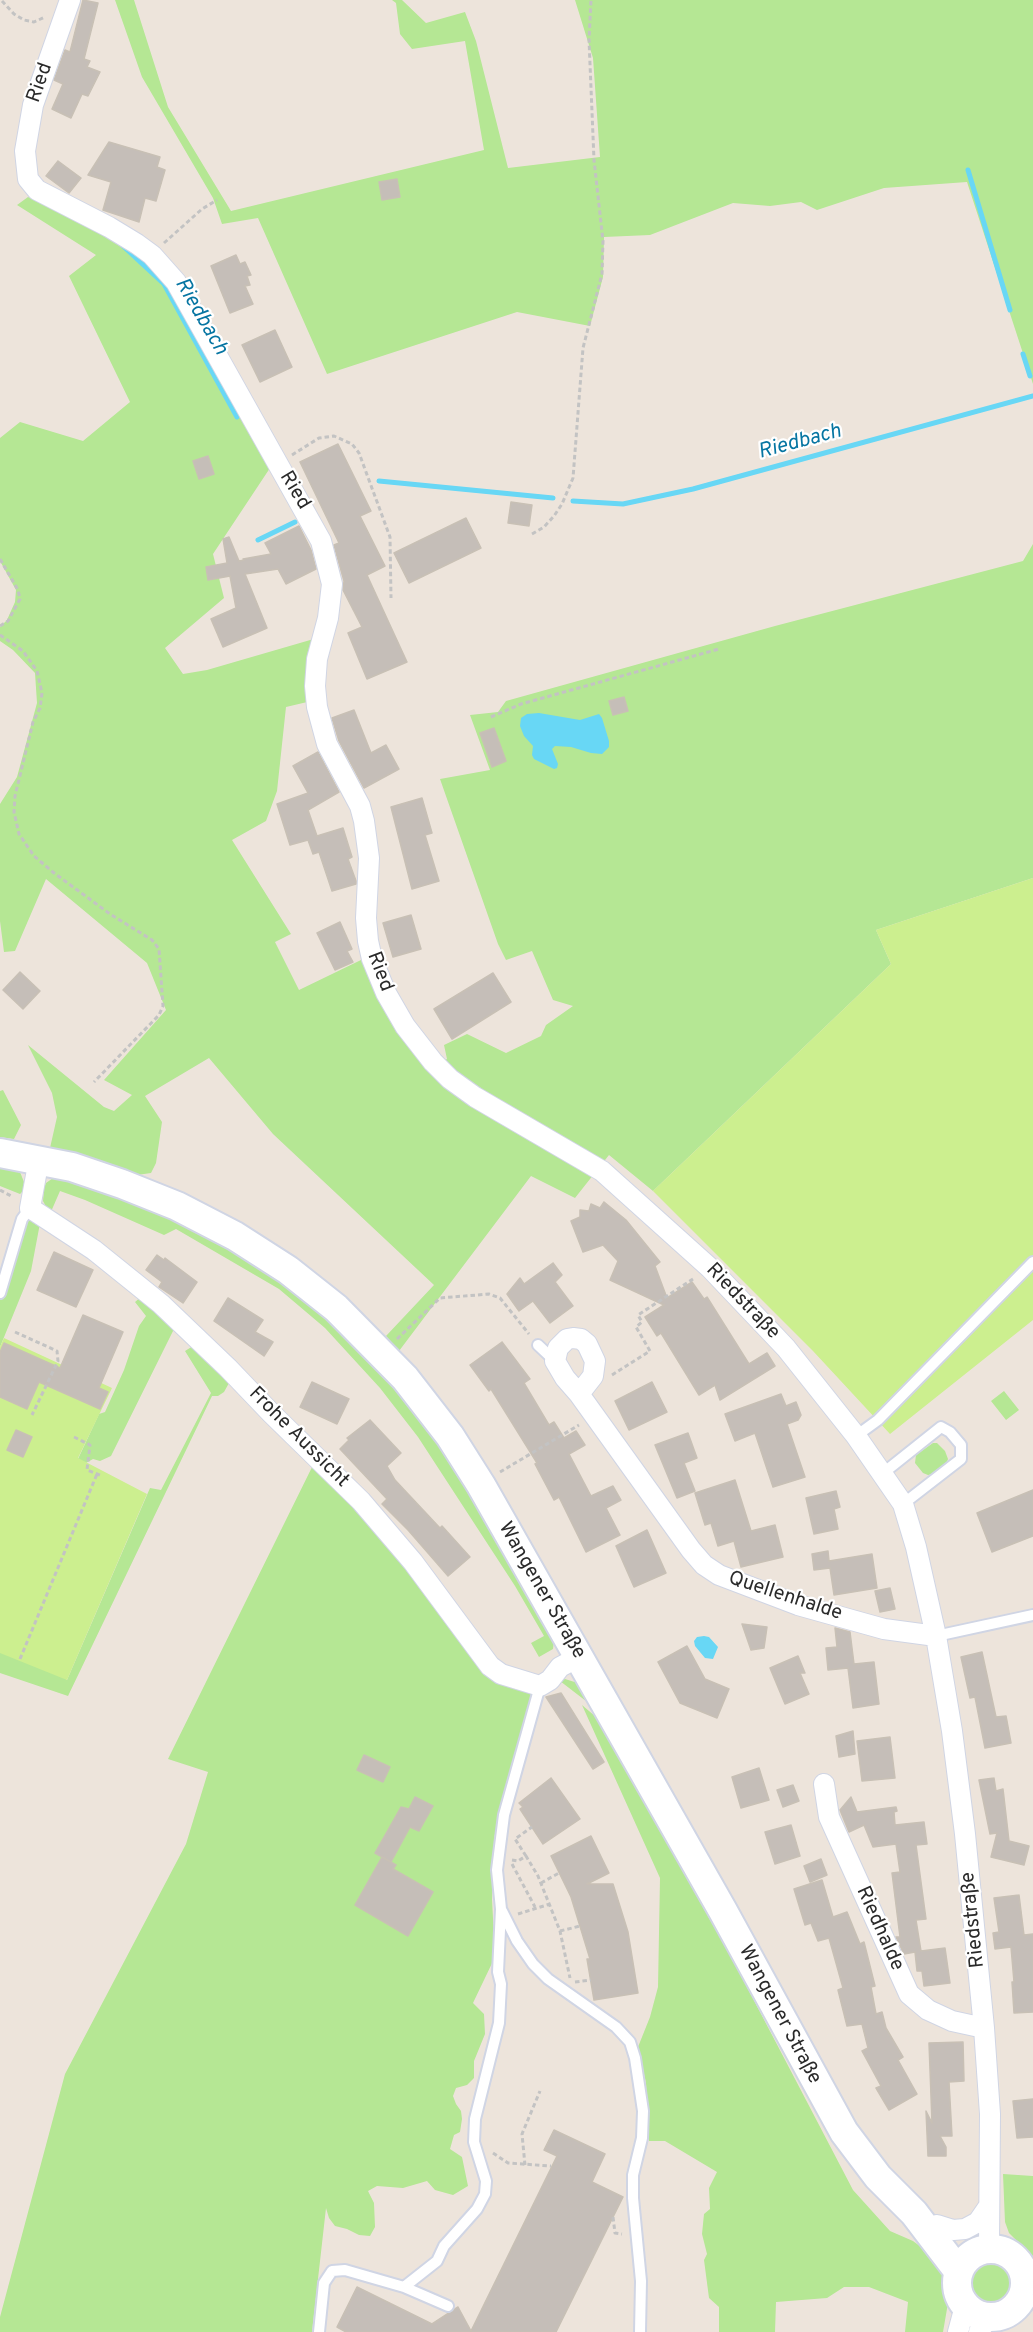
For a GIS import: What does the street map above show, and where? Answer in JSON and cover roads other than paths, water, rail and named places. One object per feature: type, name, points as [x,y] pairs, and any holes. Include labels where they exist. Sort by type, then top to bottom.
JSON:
[{"type":"main road","name":"Wangener Straße","points":[[0,1153],[39,1159],[122,1184],[177,1206],[235,1236],[288,1270],[360,1330],[405,1378],[450,1436],[481,1485],[723,1911],[829,2108],[857,2151],[878,2177],[925,2219],[984,2250]]},
{"type":"main road","name":"Wangener Straße","points":[[925,2219],[959,2272]]},
{"type":"main road","points":[[984,2250],[1005,2252],[1013,2257],[1028,2275],[1024,2290],[1025,2303],[1005,2314],[972,2322],[957,2287],[959,2272],[967,2258],[984,2250]]},
{"type":"street","name":"Ried","points":[[70,0],[33,105],[25,151],[28,179],[37,190],[110,227],[152,255],[176,282],[321,541],[332,584],[330,606],[317,659],[315,686],[317,707],[327,744],[360,806],[364,821],[369,858],[366,918],[372,959],[386,993],[405,1026],[433,1062]]},
{"type":"street","name":"Riedstraße","points":[[433,1062],[450,1079],[475,1097],[602,1172],[710,1268],[786,1348],[856,1436],[903,1504],[916,1547],[936,1636],[952,1731],[965,1834],[990,2114],[989,2206],[984,2250]]},
{"type":"street","points":[[30,1208],[39,1159]]},
{"type":"street","name":"Frohe Aussicht","points":[[30,1208],[94,1250],[187,1328],[361,1501],[414,1562],[490,1666],[501,1674],[540,1686]]},
{"type":"street","points":[[555,1360],[558,1348],[567,1340],[581,1339],[587,1344],[595,1361],[595,1367],[590,1382],[579,1394]]},
{"type":"street","name":"Quellenhalde","points":[[555,1360],[565,1378],[704,1565],[719,1575],[798,1605],[884,1629],[936,1636]]},
{"type":"street","points":[[540,1686],[550,1680],[560,1667],[579,1657]]},
{"type":"street","name":"Riedhalde","points":[[824,1784],[829,1817],[909,1994],[928,2010],[952,2021],[984,2028]]},
{"type":"street","points":[[925,2219],[953,2230],[965,2229],[978,2222],[989,2206]]},
{"type":"lane","points":[[0,1293],[22,1219],[30,1208]]},
{"type":"lane","points":[[856,1436],[878,1420],[1033,1262]]},
{"type":"lane","points":[[538,1345],[555,1360]]},
{"type":"lane","points":[[882,1474],[941,1428],[950,1432],[961,1445],[961,1459],[903,1504]]},
{"type":"lane","points":[[936,1636],[1033,1615]]},
{"type":"lane","points":[[404,2287],[437,2261],[444,2246],[477,2210],[485,2194],[486,2181],[474,2142],[474,2119],[499,2023],[501,1984],[498,1972],[503,1914],[497,1869],[502,1826],[540,1686]]},
{"type":"lane","points":[[503,1914],[522,1949],[548,1979],[616,2027],[630,2042],[635,2058],[643,2111],[642,2138],[633,2175],[641,2281],[640,2332]]},
{"type":"lane","points":[[319,2332],[324,2283],[332,2271],[345,2270],[404,2287],[448,2306]]},
{"type":"water","points":[[539,713],[580,720],[599,714],[609,747],[602,754],[555,746],[552,749],[558,764],[554,769],[534,759],[533,746],[524,736],[520,726],[521,718],[527,714]]},
{"type":"water","points":[[697,1637],[709,1637],[718,1647],[713,1659],[705,1658],[695,1646],[694,1641]]},
{"type":"waterway","points":[[968,170],[1010,310]]},
{"type":"waterway","name":"Riedbach","points":[[122,245],[164,284],[237,417]]},
{"type":"waterway","points":[[1023,354],[1030,376]]},
{"type":"waterway","name":"Riedbach","points":[[573,501],[623,504],[693,489],[1033,396]]},
{"type":"waterway","name":"Riedbach","points":[[379,481],[553,498]]},
{"type":"waterway","points":[[258,540],[295,522]]}]
